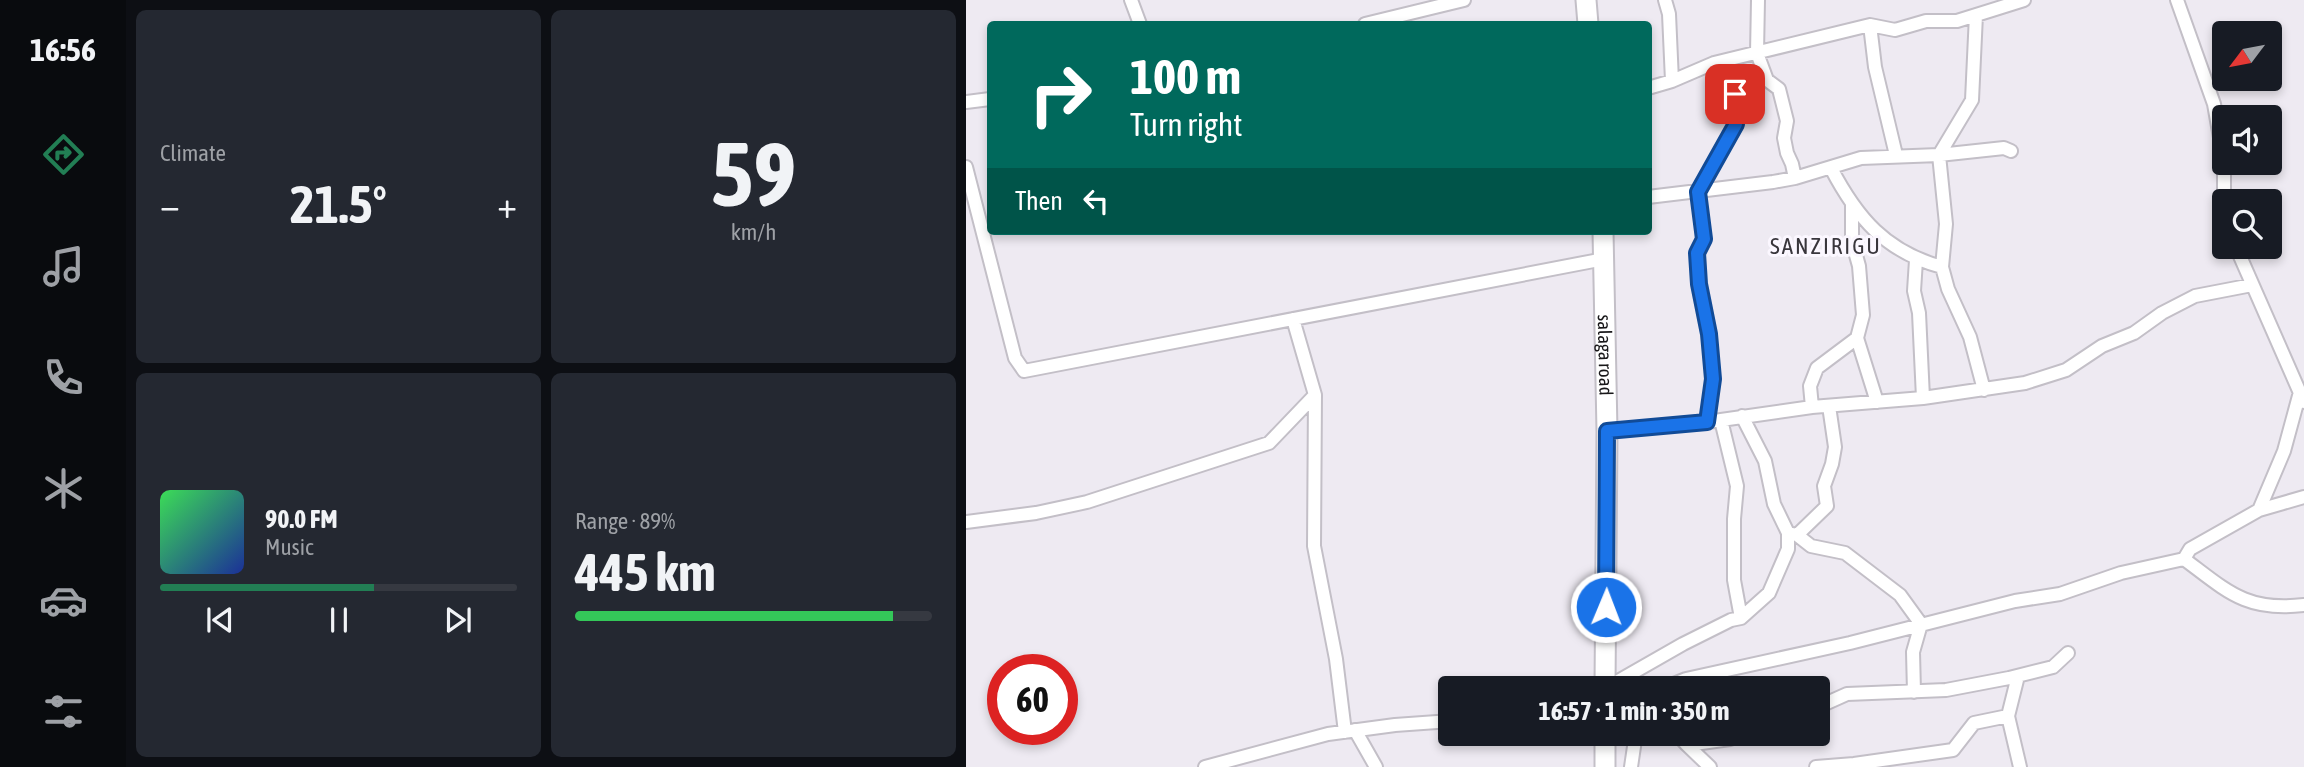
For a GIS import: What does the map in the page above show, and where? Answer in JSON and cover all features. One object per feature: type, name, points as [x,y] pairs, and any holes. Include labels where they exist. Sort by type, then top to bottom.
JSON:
[{"type":"main road","points":[[1586,0],[1588,21]]},
{"type":"main road","name":"salaga road","points":[[1603,235],[1607,431],[1606,676]]},
{"type":"main road","points":[[1605,746],[1605,767]]},
{"type":"street","points":[[1131,0],[1139,21]]},
{"type":"street","points":[[1377,21],[1464,0]]},
{"type":"street","points":[[1665,0],[1669,14],[1672,81]]},
{"type":"street","points":[[1758,0],[1756,53],[1767,80],[1779,89],[1787,121],[1784,138],[1795,178]]},
{"type":"street","points":[[1652,87],[1714,63],[1870,25],[1895,30],[1926,21],[1957,21],[2024,0]]},
{"type":"street","points":[[2177,0],[2214,105]]},
{"type":"street","points":[[1976,15],[1972,100],[1939,155],[1946,224],[1942,267],[1948,289],[1970,337],[1984,390]]},
{"type":"street","points":[[1870,25],[1875,67],[1896,155]]},
{"type":"street","points":[[1707,422],[1713,379],[1709,334],[1699,284],[1697,253],[1704,239],[1698,192],[1736,124],[1735,94],[1720,83],[1714,63]]},
{"type":"street","points":[[966,102],[987,99]]},
{"type":"street","points":[[1652,197],[1795,178],[1861,158],[1939,155],[2004,148],[2011,151]]},
{"type":"street","points":[[966,167],[1015,358],[1024,372],[1604,259]]},
{"type":"street","points":[[1831,168],[1852,205],[1869,226],[1916,260],[1942,267]]},
{"type":"street","points":[[1852,205],[1852,241],[1858,266],[1863,315],[1857,338],[1877,402]]},
{"type":"street","points":[[2241,259],[2303,394],[2284,451],[2259,510]]},
{"type":"street","points":[[1916,260],[1914,291],[1919,313],[1923,398]]},
{"type":"street","points":[[1607,431],[1707,422],[1812,407],[1923,398],[2025,383],[2066,370],[2102,346],[2134,334],[2162,313],[2195,296],[2252,285]]},
{"type":"street","points":[[1293,319],[1315,395],[1314,546],[1350,731],[1376,767]]},
{"type":"street","points":[[1812,407],[1810,386],[1817,368],[1857,338]]},
{"type":"street","points":[[966,522],[1036,513],[1087,502],[1269,443],[1315,395]]},
{"type":"street","points":[[1627,676],[1682,644],[1731,620],[1741,618],[1769,593],[1793,534],[1827,506],[1824,486],[1835,447],[1829,406]]},
{"type":"street","points":[[1742,416],[1765,461],[1774,504],[1793,534],[1811,546],[1845,553],[1900,595],[1921,624]]},
{"type":"street","points":[[1721,419],[1737,486],[1734,580],[1741,618]]},
{"type":"street","points":[[1700,676],[1838,646],[2015,601],[2060,594],[2121,573],[2184,559],[2190,548],[2259,510],[2304,497]]},
{"type":"street","points":[[2184,559],[2236,598],[2279,608],[2304,605]]},
{"type":"street","points":[[1914,691],[1913,652],[1921,624]]},
{"type":"street","points":[[1830,702],[1847,694],[1946,690],[2018,676],[2053,667],[2068,653]]},
{"type":"street","points":[[2018,676],[2008,716],[2020,767]]},
{"type":"street","points":[[1816,767],[1856,766],[1953,750],[1974,723],[2008,716]]},
{"type":"street","points":[[1205,767],[1328,734],[1438,722]]},
{"type":"street","points":[[1630,767],[1634,746]]},
{"type":"street","points":[[1688,746],[1710,767]]},
{"type":"district","name":"SANZIRIGU","points":[[1826,246]]},
{"type":"route","points":[[1606,607],[1607,431],[1707,422],[1713,379],[1709,334],[1699,284],[1697,253],[1704,239],[1698,192],[1736,124],[1735,94]]}]
